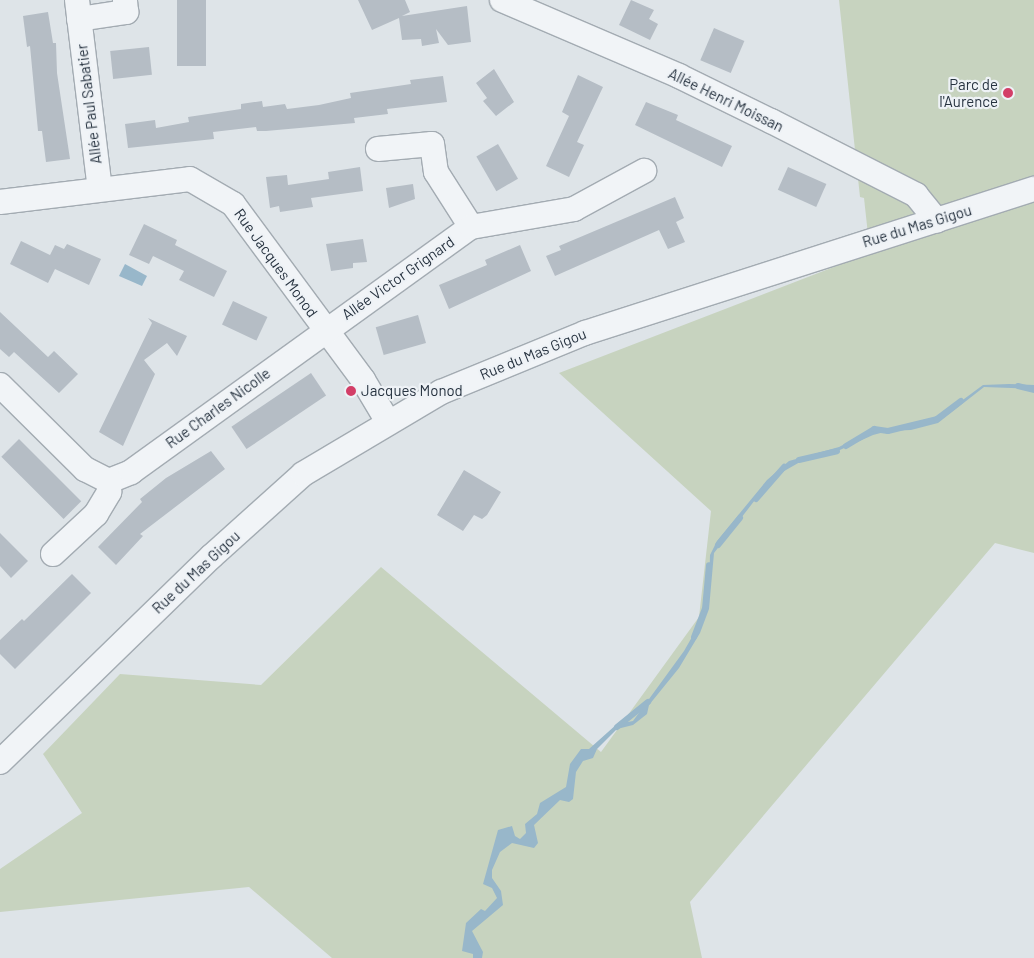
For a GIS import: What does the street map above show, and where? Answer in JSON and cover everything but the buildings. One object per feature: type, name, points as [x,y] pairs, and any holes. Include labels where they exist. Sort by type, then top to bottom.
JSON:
[{"type":"street","name":"Allée Paul Sabatier","points":[[100,189],[78,10],[126,12],[125,0]]},
{"type":"street","name":"Allée Henri Moissan","points":[[502,0],[679,76],[771,121],[916,195],[937,221]]},
{"type":"street","points":[[378,149],[432,144],[436,172],[471,227]]},
{"type":"street","name":"Allée Victor Grignard","points":[[325,330],[471,227],[574,209],[644,171]]},
{"type":"street","name":"Rue Jacques Monod","points":[[0,202],[190,179],[233,204],[363,380],[388,422]]},
{"type":"street","name":"Rue du Mas Gigou","points":[[0,762],[212,556],[303,474],[441,392],[585,332],[1034,189]]},
{"type":"street","name":"Rue Charles Nicolle","points":[[109,482],[131,472],[325,330]]},
{"type":"street","points":[[0,385],[85,469],[109,482],[109,492],[96,514],[53,554]]},
{"type":"green space","points":[[839,0],[1034,0],[1034,553],[995,543],[690,902],[702,958],[332,958],[249,887],[0,912],[0,869],[82,813],[43,754],[120,674],[261,685],[381,567],[601,752],[699,617],[711,511],[559,373],[870,253],[864,198],[860,197]]},
{"type":"water","points":[[125,264],[147,276],[142,286],[119,276]]},
{"type":"water","points":[[983,385],[1034,385],[1034,389],[984,387],[938,423],[911,430],[888,431],[873,435],[831,454],[807,458],[772,478],[714,553],[709,609],[700,633],[679,668],[649,705],[647,714],[633,725],[617,729],[597,749],[593,758],[583,761],[576,772],[573,799],[569,802],[560,800],[534,825],[538,843],[534,848],[512,843],[500,852],[492,870],[492,878],[501,891],[503,905],[472,931],[483,952],[482,958],[473,958],[473,954],[462,951],[466,923],[481,909],[485,911],[497,898],[492,888],[483,884],[498,830],[512,826],[515,836],[520,839],[526,833],[525,824],[537,814],[540,803],[566,787],[570,764],[581,749],[589,749],[617,724],[633,721],[684,651],[704,616],[709,593],[710,555],[717,541],[767,480],[789,461],[839,447],[874,429],[913,427],[937,419]]},
{"type":"waterway","points":[[1018,386],[1034,390]]},
{"type":"waterway","points":[[846,446],[874,429],[888,431],[937,419],[961,401]]},
{"type":"waterway","points":[[799,460],[837,451]]},
{"type":"waterway","points":[[756,499],[784,467]]},
{"type":"waterway","points":[[718,545],[740,518]]},
{"type":"waterway","points":[[694,637],[705,609],[709,565]]},
{"type":"waterway","points":[[617,727],[648,702]]},
{"type":"place","name":"Parc de l'Aurence","points":[[1008,93]]},
{"type":"place","name":"Jacques Monod","points":[[351,391]]}]
